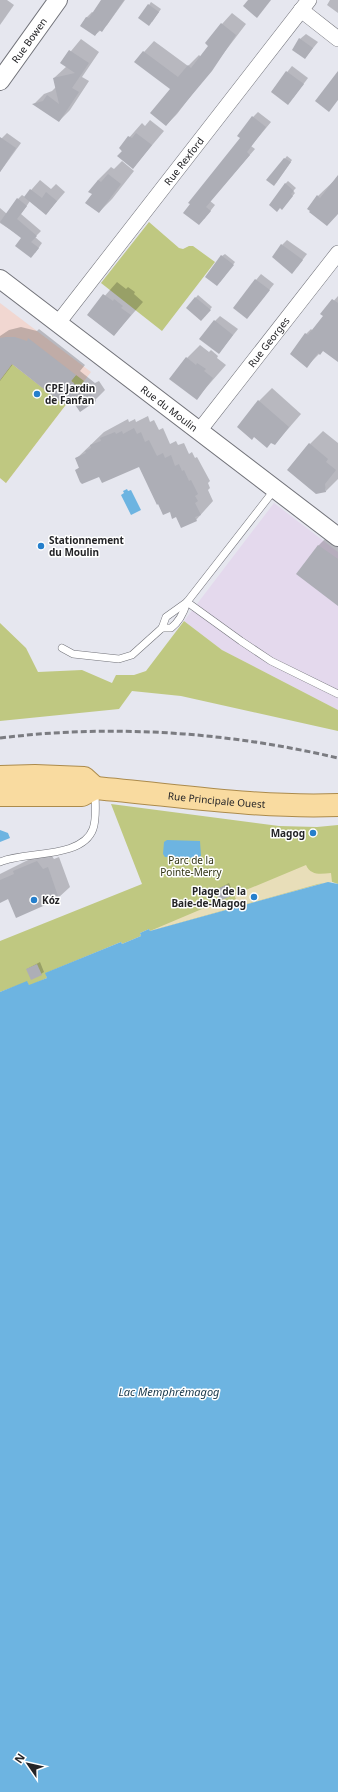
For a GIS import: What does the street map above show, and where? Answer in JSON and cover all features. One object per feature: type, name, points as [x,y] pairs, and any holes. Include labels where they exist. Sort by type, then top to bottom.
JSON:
[{"type":"main road","name":"Rue Principale Ouest","points":[[0,777],[35,776],[84,778],[95,788]]},
{"type":"main road","name":"Rue Principale Ouest","points":[[0,795],[82,795],[95,788],[252,804],[308,806],[338,805]]},
{"type":"street","name":"Rue Bowen","points":[[0,82],[58,0]]},
{"type":"street","points":[[305,5],[338,39]]},
{"type":"street","name":"Rue Rexford","points":[[58,323],[305,5]]},
{"type":"street","name":"Rue Georges","points":[[200,431],[338,253]]},
{"type":"street","name":"Rue du Moulin","points":[[0,279],[338,537]]},
{"type":"lane","points":[[62,648],[73,654],[122,658],[132,655],[162,628],[166,617],[186,602],[275,489]]},
{"type":"lane","points":[[162,628],[171,628],[175,625],[184,611],[186,602]]},
{"type":"lane","points":[[186,602],[271,661],[337,692]]},
{"type":"lane","points":[[0,862],[20,856],[58,852],[83,841],[90,833],[94,822],[95,788]]},
{"type":"shaded area","name":"CPE Jardin de Fanfan","points":[[0,303],[91,372],[6,483],[0,478]]},
{"type":"shaded area","points":[[274,503],[338,552],[338,710],[222,650],[184,621]]},
{"type":"green space","points":[[149,222],[179,248],[183,249],[193,246],[215,262],[162,331],[101,283]]},
{"type":"green space","points":[[12,364],[57,399],[74,383],[71,381],[76,375],[84,381],[6,483],[0,478],[0,380]]},
{"type":"green space","points":[[184,621],[222,650],[338,710],[338,731],[181,696],[132,691],[119,709],[0,721],[0,623],[26,648],[38,672],[82,670],[112,683],[116,675],[134,675],[146,671]]},
{"type":"green space","name":"Parc de la Pointe-Merry","points":[[111,804],[279,826],[317,827],[338,825],[338,884],[332,882],[324,883],[150,931],[149,929],[140,933],[141,936],[122,944],[121,942],[46,973],[47,978],[29,986],[27,982],[0,992],[0,941],[142,884]]},
{"type":"sand","name":"Plage de la Baie-de-Magog","points":[[306,865],[313,873],[331,873],[332,882],[318,884],[150,931],[216,903],[218,907],[236,899],[234,895]]},
{"type":"water","points":[[127,489],[128,491],[131,490],[141,510],[131,515],[121,495],[124,493],[123,491]]},
{"type":"water","points":[[0,830],[8,833],[10,838],[0,842]]},
{"type":"water","points":[[167,840],[200,841],[201,856],[198,858],[165,857],[163,854],[164,842]]},
{"type":"water","name":"Lac Memphrémagog","points":[[328,882],[338,884],[338,1792],[0,1792],[0,992],[27,981],[29,985],[47,978],[45,973],[121,942],[122,944],[141,936],[140,933],[149,929],[150,931]]},
{"type":"building","points":[[101,0],[124,0],[102,32],[99,30],[95,36],[80,26],[86,17],[89,18]]},
{"type":"building","points":[[248,0],[271,0],[257,18],[243,6]]},
{"type":"building","points":[[148,4],[159,12],[149,26],[138,18]]},
{"type":"building","points":[[221,23],[236,35],[212,71],[166,126],[150,113],[170,89],[134,62],[143,51],[178,77],[188,65],[191,68],[208,46],[205,43]]},
{"type":"building","points":[[299,38],[313,48],[305,59],[292,50]]},
{"type":"building","points":[[69,50],[89,63],[72,88],[79,92],[59,122],[32,104],[43,101],[47,95],[59,104],[53,78],[75,73],[60,63]]},
{"type":"building","points":[[286,71],[304,84],[288,105],[271,92]]},
{"type":"building","points":[[338,71],[338,100],[329,112],[315,101]]},
{"type":"building","points":[[252,116],[266,127],[247,152],[250,155],[206,207],[211,211],[199,225],[183,213],[190,204],[188,203],[240,138],[237,136]]},
{"type":"building","points":[[136,133],[152,145],[133,169],[117,156],[122,151],[119,148],[128,136],[132,138]]},
{"type":"building","points":[[0,137],[16,148],[0,172]]},
{"type":"building","points":[[284,158],[291,162],[274,186],[266,180]]},
{"type":"building","points":[[108,174],[121,184],[99,213],[85,203],[92,194],[88,192],[98,180],[101,182]]},
{"type":"building","points":[[338,175],[338,214],[327,226],[307,209],[317,195],[320,198]]},
{"type":"building","points":[[285,183],[294,191],[291,194],[293,196],[282,210],[280,208],[277,212],[269,205]]},
{"type":"building","points":[[30,189],[42,198],[46,192],[57,201],[46,215],[24,197]]},
{"type":"building","points":[[17,198],[27,206],[17,219],[37,236],[31,242],[39,248],[31,258],[15,246],[21,238],[0,222]]},
{"type":"building","points":[[281,244],[303,260],[292,274],[272,257]]},
{"type":"building","points":[[221,255],[234,265],[217,286],[205,277]]},
{"type":"building","points":[[255,279],[270,290],[247,319],[233,308]]},
{"type":"building","points":[[103,294],[113,301],[114,299],[123,306],[121,308],[131,315],[114,336],[87,315]]},
{"type":"building","points":[[195,297],[211,310],[201,321],[186,308]]},
{"type":"building","points":[[332,299],[338,303],[338,362],[323,351],[320,355],[318,353],[307,368],[290,354],[305,333],[308,335],[323,316],[320,314]]},
{"type":"building","points":[[214,320],[233,335],[219,354],[199,339]]},
{"type":"building","points":[[15,337],[27,341],[28,338],[76,375],[71,381],[85,393],[89,390],[96,401],[80,412],[70,397],[64,405],[12,364],[0,380],[0,338]]},
{"type":"building","points":[[186,357],[196,365],[197,363],[206,369],[204,371],[213,378],[197,400],[169,379]]},
{"type":"building","points":[[258,400],[289,427],[275,445],[271,443],[267,448],[254,437],[252,440],[237,427]]},
{"type":"building","points":[[134,428],[137,434],[141,432],[145,442],[149,440],[157,456],[163,453],[165,458],[171,455],[175,466],[179,464],[182,471],[184,470],[189,481],[191,480],[198,494],[195,496],[198,501],[195,503],[201,515],[195,517],[197,521],[181,528],[176,517],[172,519],[170,512],[163,515],[139,467],[102,483],[99,477],[82,484],[80,482],[75,470],[79,468],[75,458],[86,453],[85,451],[91,448],[90,445],[101,441],[100,438],[115,432],[116,434],[122,431],[123,434]]},
{"type":"building","points":[[309,443],[328,459],[326,462],[336,470],[325,484],[326,492],[316,494],[287,470]]},
{"type":"building","points":[[318,545],[338,559],[338,606],[296,574]]},
{"type":"building","points":[[37,861],[43,869],[48,867],[59,899],[16,918],[8,899],[0,903],[0,880],[14,874],[13,871]]},
{"type":"building","points":[[226,885],[231,896],[219,901],[215,890]]},
{"type":"building","points":[[37,964],[42,975],[31,980],[26,969]]},
{"type":"railway","points":[[0,738],[85,732],[128,731],[170,733],[254,742],[338,758]]},
{"type":"place","name":"CPE Jardin de Fanfan","points":[[37,394]]},
{"type":"place","name":"Stationnement du Moulin","points":[[41,546]]},
{"type":"place","name":"Magog","points":[[313,833]]},
{"type":"place","name":"Plage de la Baie-de-Magog","points":[[254,897]]},
{"type":"place","name":"Kóz","points":[[34,900]]}]
